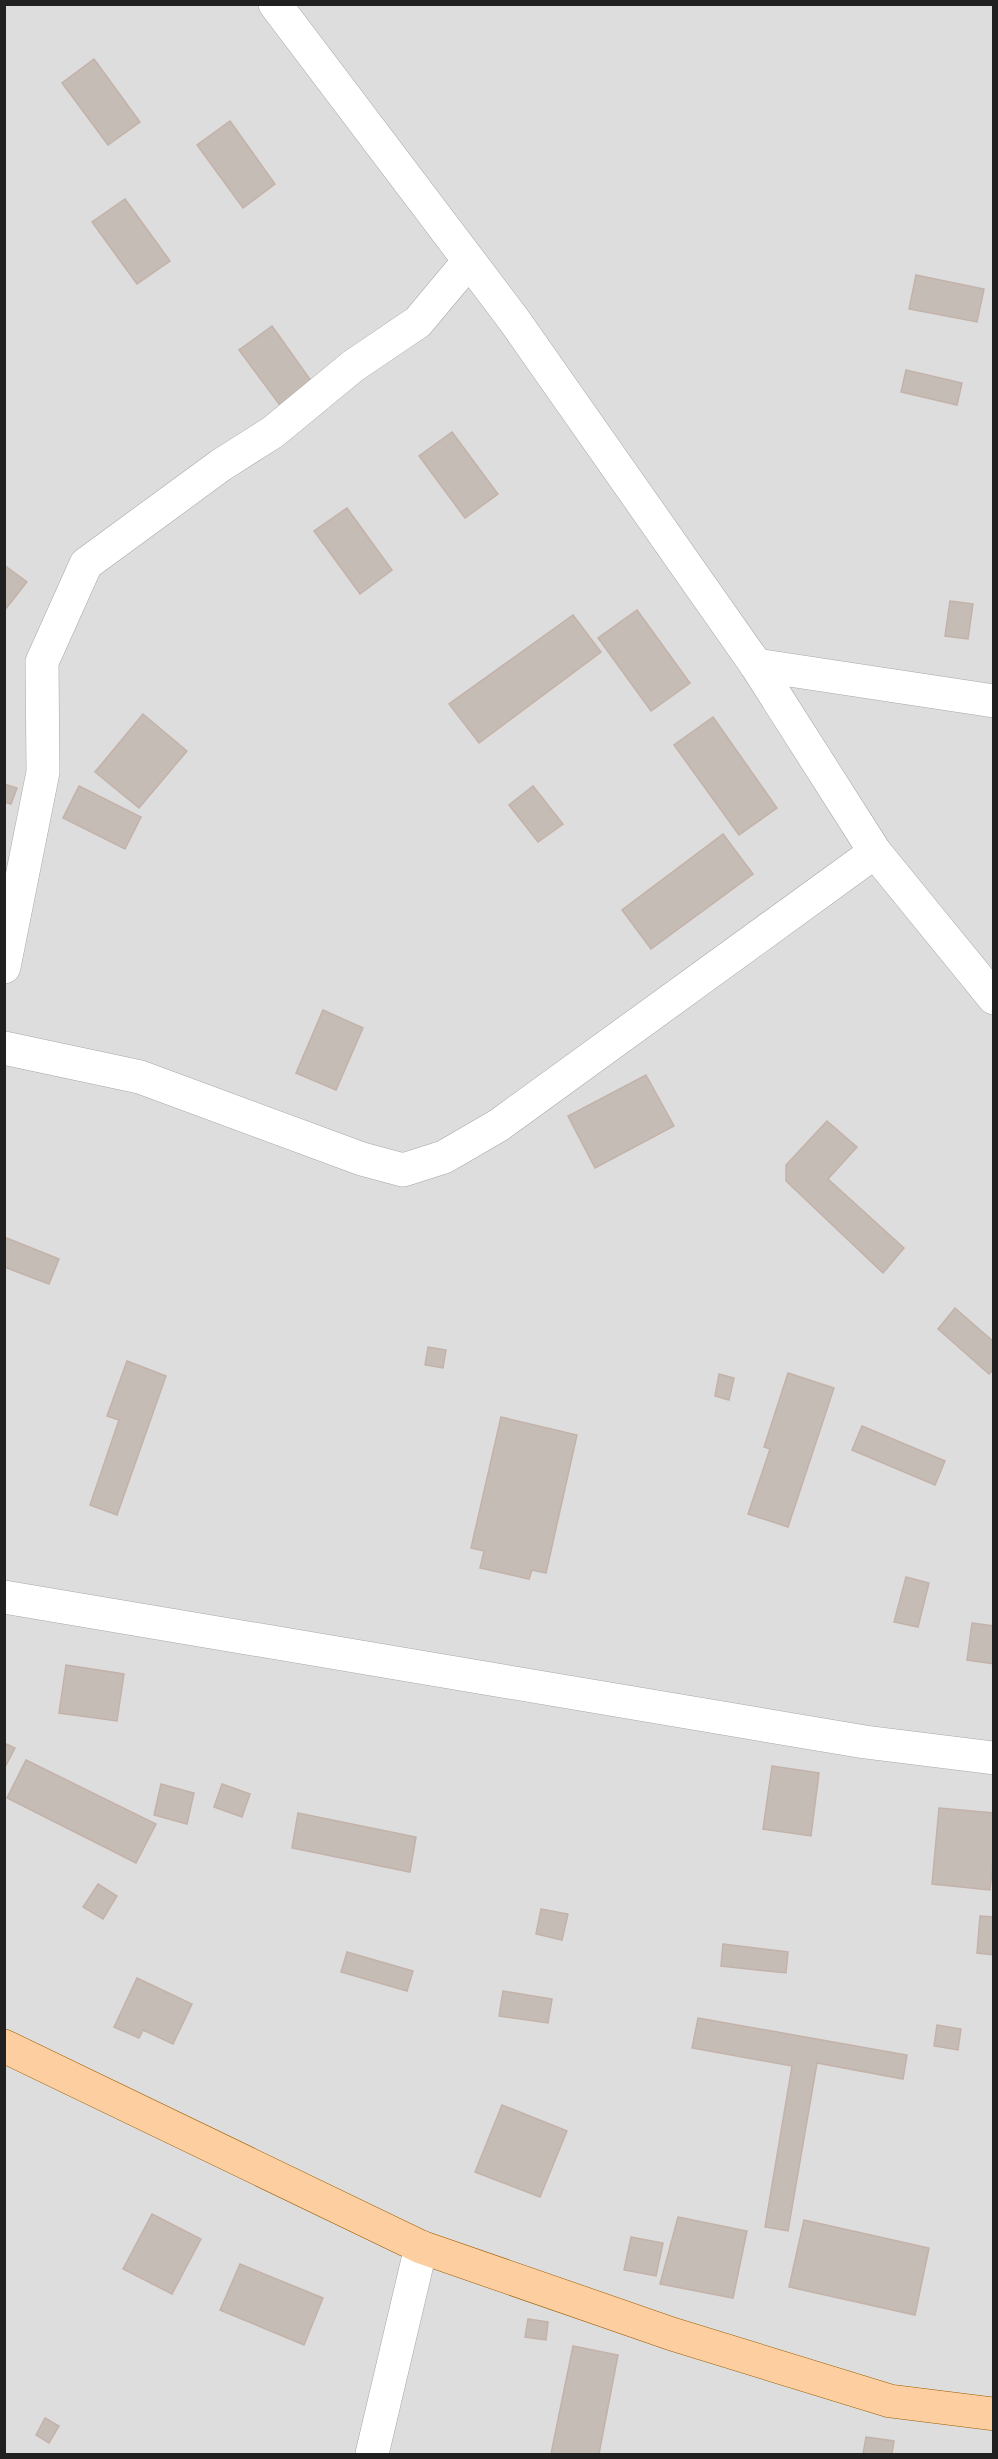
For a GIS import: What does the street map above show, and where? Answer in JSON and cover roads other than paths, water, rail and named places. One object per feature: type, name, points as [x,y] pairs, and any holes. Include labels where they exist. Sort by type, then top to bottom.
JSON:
[{"type":"main road","points":[[4,2046],[421,2247],[672,2334],[890,2401],[993,2414]]},
{"type":"street","points":[[290,11],[469,261],[514,320],[756,666],[875,852],[993,998]]},
{"type":"street","points":[[4,967],[44,772],[42,662],[86,564],[221,465],[273,432],[353,366],[418,322],[469,261]]},
{"type":"street","points":[[756,666],[993,701]]},
{"type":"street","points":[[4,1048],[140,1077],[362,1159],[403,1170],[444,1157],[499,1125],[875,852]]},
{"type":"street","points":[[4,1597],[865,1742],[993,1758]]},
{"type":"street","points":[[372,2454],[421,2247]]}]
